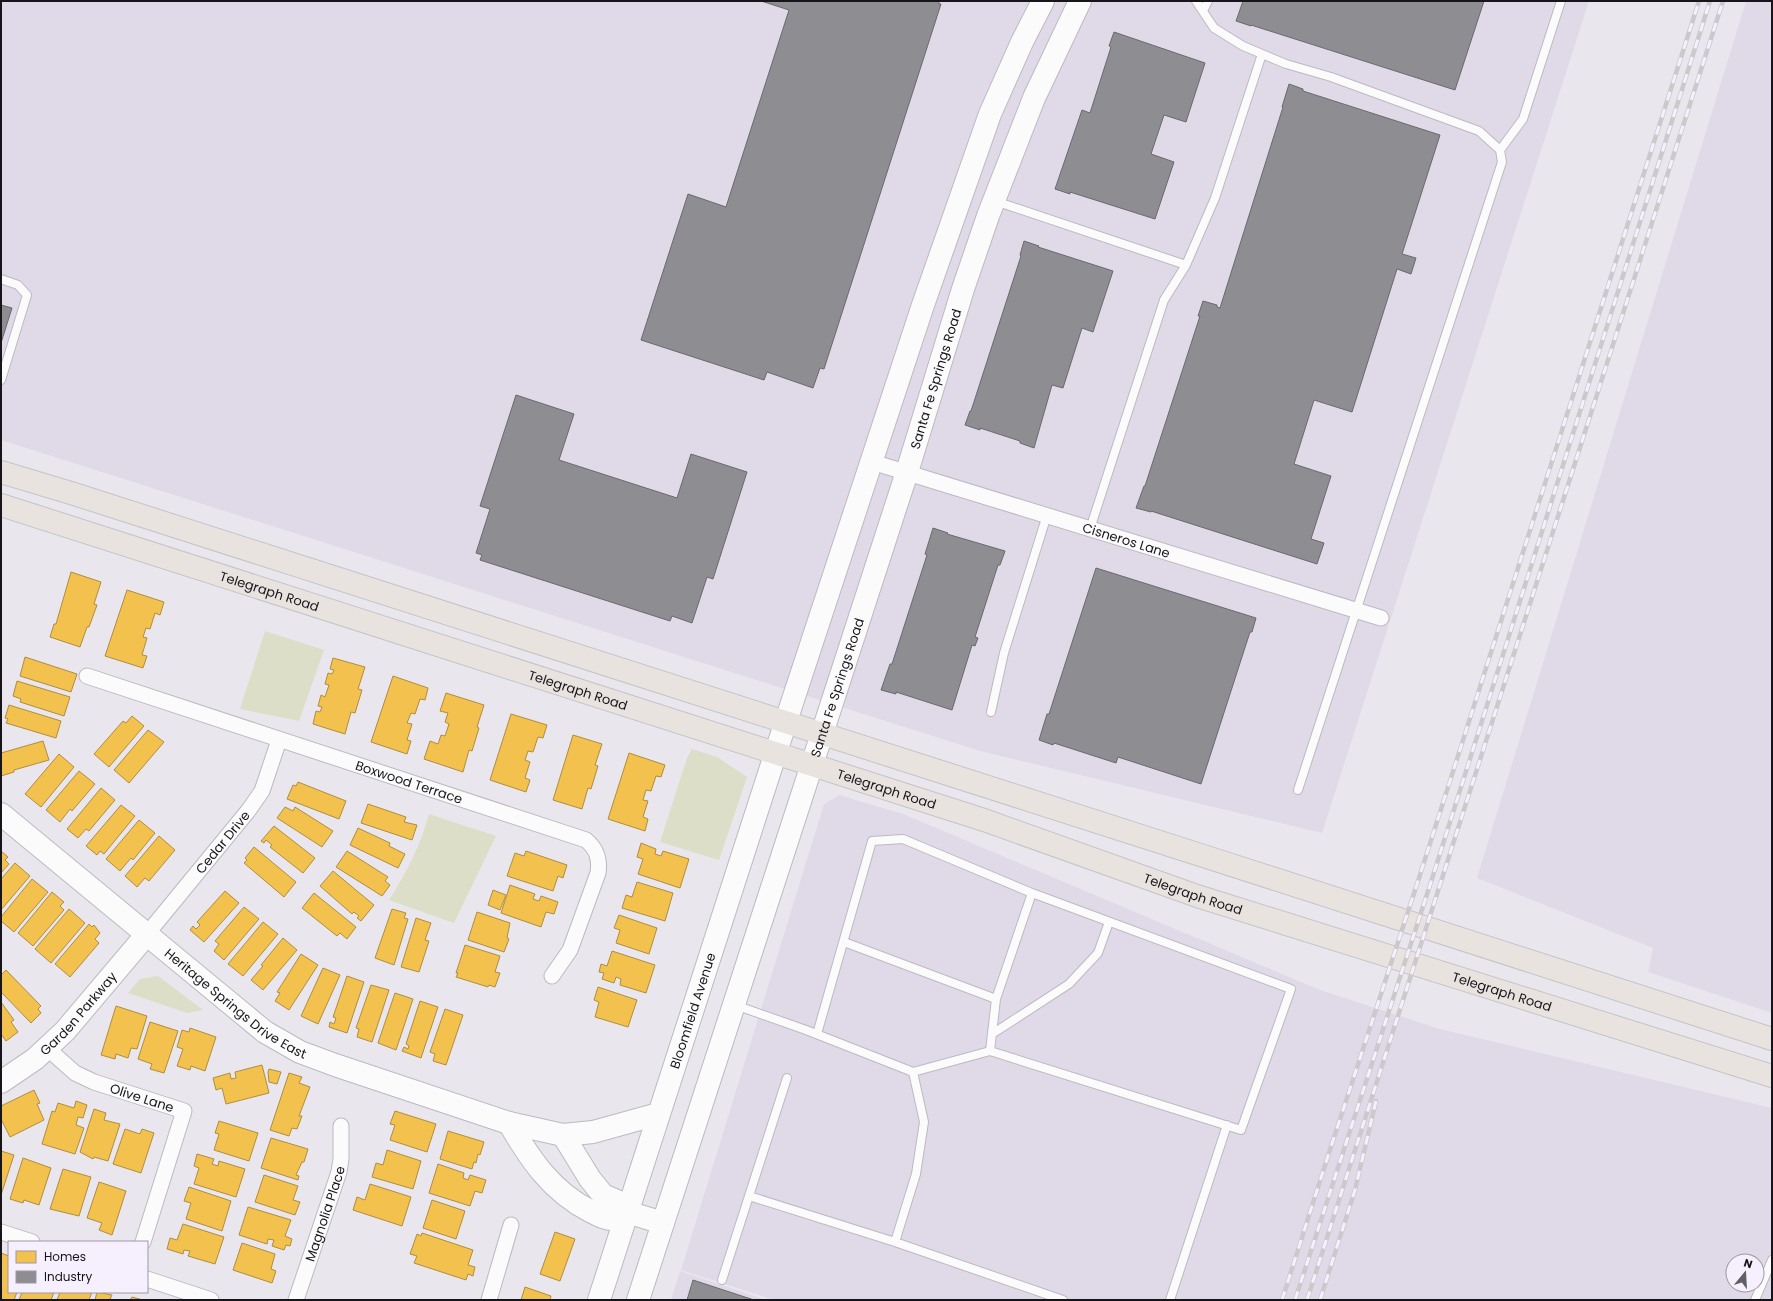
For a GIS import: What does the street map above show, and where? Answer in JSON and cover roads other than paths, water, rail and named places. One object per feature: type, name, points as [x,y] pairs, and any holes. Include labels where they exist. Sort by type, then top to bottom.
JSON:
[{"type":"main road","points":[[786,721],[923,305],[990,114],[1042,1]]},
{"type":"main road","name":"Santa Fe Springs Road","points":[[812,764],[907,472],[963,289],[994,201],[1034,98],[1080,1]]},
{"type":"main road","points":[[1,472],[786,721],[1069,814],[1772,1039]]},
{"type":"main road","name":"Telegraph Road","points":[[1,505],[984,820],[1197,896],[1772,1076]]},
{"type":"main road","name":"Bloomfield Avenue","points":[[599,1300],[786,721]]},
{"type":"main road","points":[[638,1300],[812,764]]},
{"type":"main road","name":"Heritage Springs Drive East","points":[[1,814],[265,1032],[300,1052],[509,1123],[563,1134],[593,1132],[658,1114]]},
{"type":"main road","name":"Garden Parkway","points":[[1,1082],[35,1059],[65,1031],[147,934]]},
{"type":"main road","points":[[509,1123],[530,1158],[550,1182],[577,1204],[602,1217],[612,1219],[627,1212]]},
{"type":"main road","points":[[563,1134],[590,1179],[603,1195],[617,1201],[627,1212],[663,1223]]},
{"type":"street","name":"Cisneros Lane","points":[[872,462],[1381,618]]},
{"type":"street","name":"Boxwood Terrace","points":[[87,676],[586,840],[594,846],[599,863],[598,873],[570,950],[552,976]]},
{"type":"street","name":"Cedar Drive","points":[[147,934],[248,811],[262,791],[279,740]]},
{"type":"street","name":"Olive Lane","points":[[47,1048],[75,1073],[94,1082],[184,1111],[143,1241]]},
{"type":"street","name":"Magnolia Place","points":[[296,1300],[339,1172],[341,1159],[341,1126]]},
{"type":"street","points":[[489,1300],[511,1225]]},
{"type":"street","points":[[1,1232],[29,1241]]},
{"type":"street","points":[[148,1279],[211,1300]]},
{"type":"lane","points":[[1196,1],[1214,28],[1243,46],[1286,64],[1331,77],[1479,130],[1500,150],[1502,162],[1298,790]]},
{"type":"lane","points":[[1203,11],[1208,1]]},
{"type":"lane","points":[[1500,150],[1523,119],[1560,1]]},
{"type":"lane","points":[[1090,529],[1164,300],[1186,265],[1215,198],[1262,54]]},
{"type":"lane","points":[[994,201],[1186,265]]},
{"type":"lane","points":[[1,279],[18,284],[27,295],[1,380]]},
{"type":"lane","points":[[991,712],[1004,653],[1047,516]]},
{"type":"lane","points":[[734,1005],[817,1034],[913,1072],[990,1051],[1241,1130],[1291,989],[1032,893],[903,839],[872,841],[817,1034]]},
{"type":"lane","points":[[990,1051],[996,999],[1032,893]]},
{"type":"lane","points":[[992,1034],[1070,984],[1098,953],[1109,922]]},
{"type":"lane","points":[[844,942],[996,999]]},
{"type":"lane","points":[[895,1242],[916,1174],[924,1122],[913,1072]]},
{"type":"lane","points":[[722,1280],[787,1078]]},
{"type":"lane","points":[[1170,1300],[1227,1125]]},
{"type":"lane","points":[[748,1196],[895,1242],[1063,1300]]},
{"type":"lane","points":[[1755,1300],[1769,1274],[1772,1260]]},
{"type":"railway","points":[[1282,1300],[1419,878],[1699,1]]},
{"type":"railway","points":[[1295,1300],[1431,882],[1710,1]]},
{"type":"railway","points":[[1307,1300],[1723,1]]},
{"type":"railway","points":[[1320,1300],[1355,1190],[1376,1101]]}]
